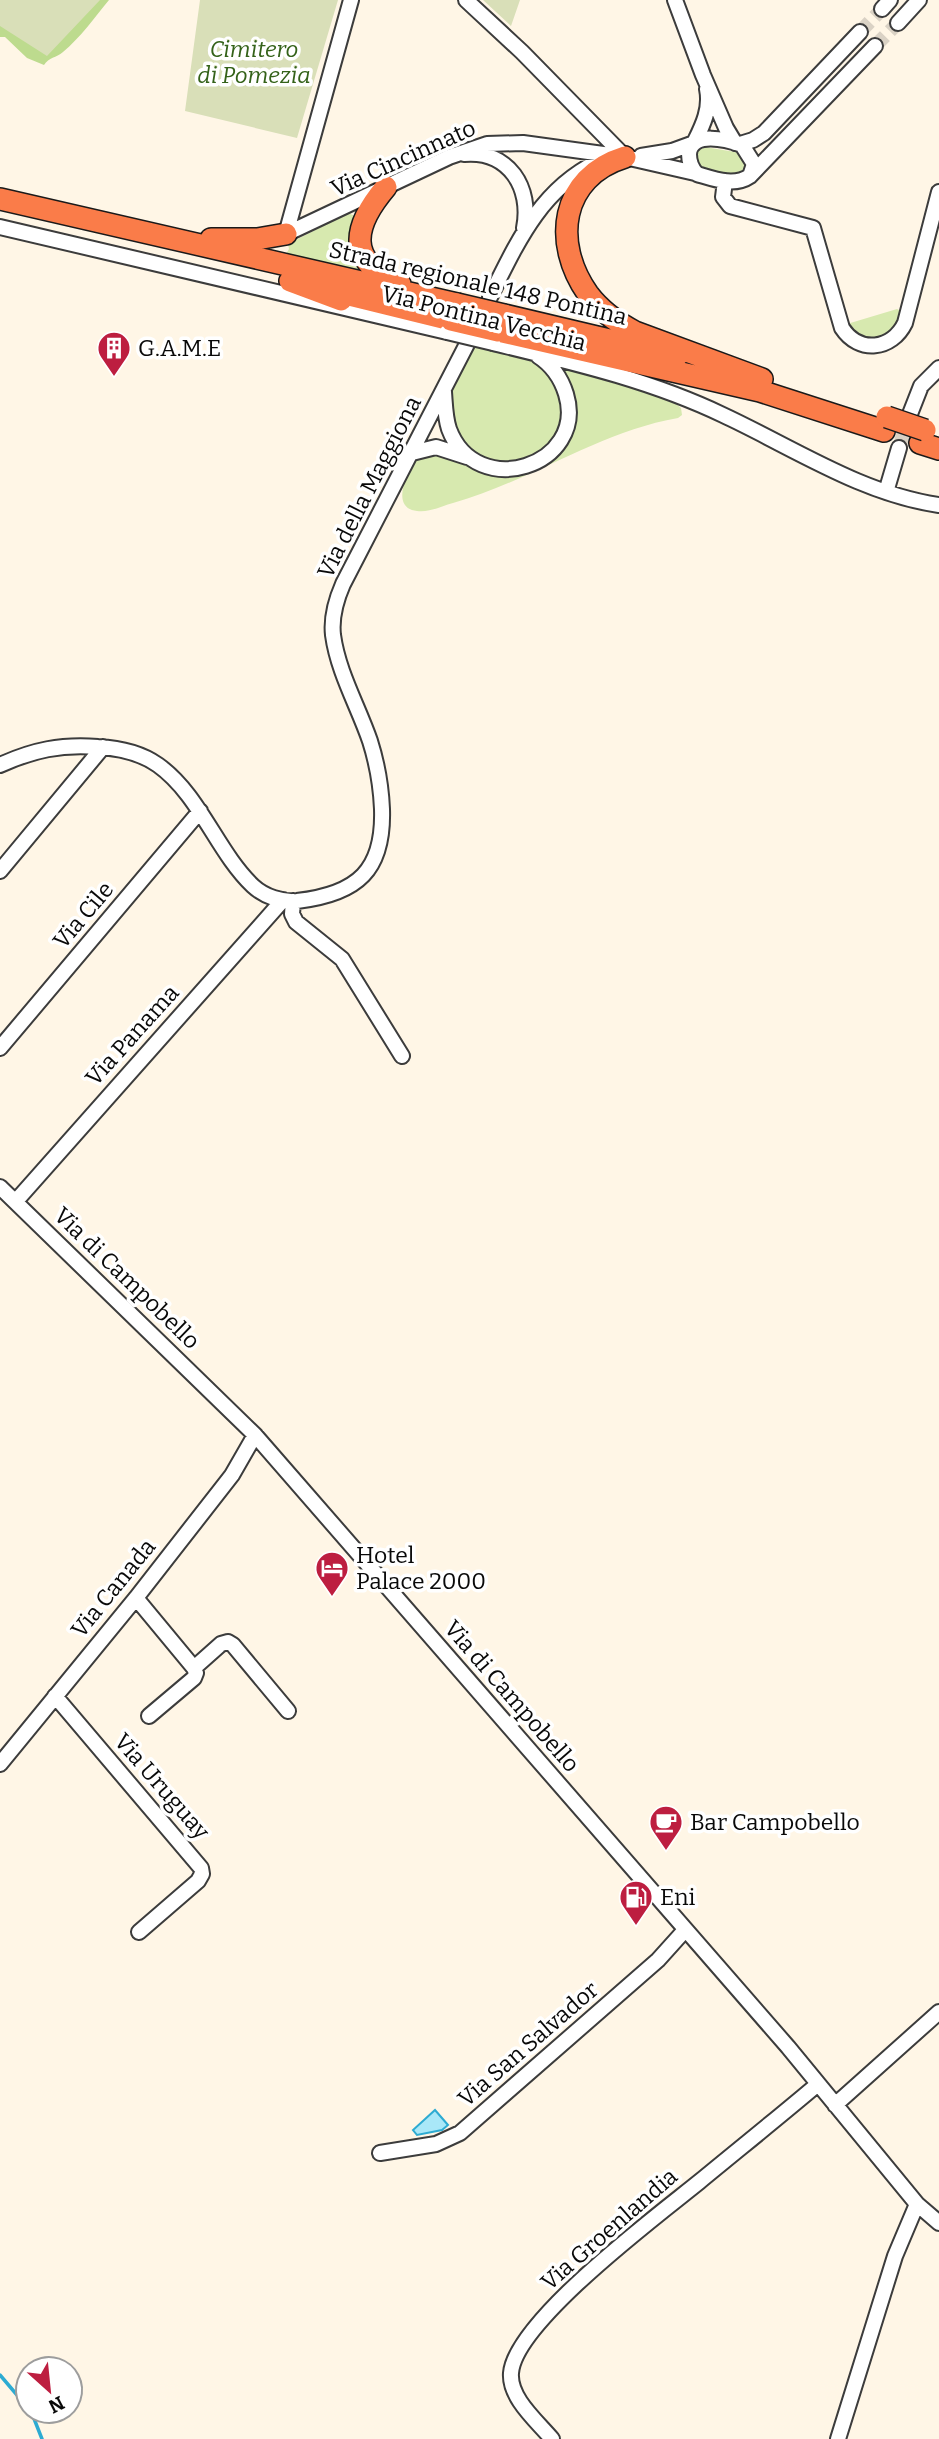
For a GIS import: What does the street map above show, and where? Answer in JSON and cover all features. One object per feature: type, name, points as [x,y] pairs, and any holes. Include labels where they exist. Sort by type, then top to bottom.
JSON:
[{"type":"highway","points":[[625,157],[607,164],[585,181],[575,194],[569,210],[566,234],[568,245],[588,294],[617,322],[635,332],[762,379]]},
{"type":"highway","points":[[386,187],[364,217],[360,238],[363,251],[372,266],[383,275],[448,314]]},
{"type":"highway","name":"Strada regionale 148 Pontina","points":[[0,199],[163,237],[498,330],[886,424]]},
{"type":"highway","name":"Strada regionale 148 Pontina","points":[[0,212],[290,281],[448,314]]},
{"type":"highway","points":[[163,237],[237,240],[286,234]]},
{"type":"highway","points":[[290,281],[390,318]]},
{"type":"highway","name":"Strada regionale 148 Pontina","points":[[498,330],[704,363],[762,379],[931,439]]},
{"type":"street","points":[[286,234],[351,0]]},
{"type":"street","points":[[466,0],[522,52],[625,157]]},
{"type":"street","points":[[675,0],[726,128],[738,143],[746,148],[753,161],[754,168],[750,176]]},
{"type":"street","points":[[898,23],[919,0]]},
{"type":"street","points":[[694,142],[707,139],[738,143],[753,140],[764,133],[859,34],[874,47],[750,176],[738,182],[695,173],[691,166],[689,154],[708,105],[703,75]]},
{"type":"street","points":[[797,99],[811,112]]},
{"type":"street","points":[[592,152],[601,144],[602,133]]},
{"type":"street","name":"Via Cincinnato","points":[[625,157],[664,153],[694,142]]},
{"type":"street","name":"Via Cincinnato","points":[[286,234],[449,157],[496,143],[523,143],[592,152],[695,173]]},
{"type":"street","points":[[449,157],[470,153],[483,155],[496,160],[511,171],[519,182],[526,202],[522,233]]},
{"type":"street","points":[[490,297],[522,233],[542,204],[568,179],[597,162],[625,157]]},
{"type":"street","points":[[725,181],[723,198],[732,207],[813,228],[842,328],[853,340],[871,346],[891,341],[900,333],[905,323],[939,192]]},
{"type":"street","name":"Via Pontina Vecchia","points":[[0,227],[390,318],[448,314]]},
{"type":"street","name":"Via Pontina Vecchia","points":[[498,330],[534,353],[585,365],[651,386],[707,408],[886,492],[939,505]]},
{"type":"street","name":"Via della Maggiona","points":[[288,901],[325,895],[358,881],[373,864],[380,847],[382,816],[378,771],[369,738],[336,652],[332,622],[343,584],[467,344]]},
{"type":"street","points":[[412,453],[436,447],[497,470],[516,469],[549,454],[568,421],[567,396],[553,368],[534,353]]},
{"type":"street","points":[[910,414],[921,386],[939,368]]},
{"type":"street","points":[[444,392],[450,430],[468,458]]},
{"type":"street","points":[[886,492],[899,448]]},
{"type":"street","points":[[0,765],[51,747],[76,745],[103,747],[138,755],[160,766],[200,811],[254,887],[272,897],[288,901],[296,922],[342,959],[402,1056]]},
{"type":"street","points":[[0,871],[103,747]]},
{"type":"street","name":"Via Cile","points":[[0,1048],[200,811]]},
{"type":"street","name":"Via Panama","points":[[5,1195],[288,901]]},
{"type":"street","name":"Via di Campobello","points":[[5,1195],[255,1435],[818,2084],[917,2204],[939,2223]]},
{"type":"street","name":"Via Canada","points":[[0,1764],[136,1598],[232,1475],[255,1435]]},
{"type":"street","points":[[136,1598],[196,1673],[194,1678],[149,1716]]},
{"type":"street","points":[[194,1668],[221,1644],[229,1642],[288,1711]]},
{"type":"street","name":"Via Uruguay","points":[[55,1696],[201,1868],[202,1874],[198,1881],[139,1932]]},
{"type":"street","name":"Via San Salvador","points":[[380,2153],[436,2144],[460,2133],[658,1960],[685,1930]]},
{"type":"street","points":[[835,2105],[939,2012]]},
{"type":"street","name":"Via Groenlandia","points":[[552,2439],[517,2397],[512,2384],[512,2365],[522,2345],[554,2306],[597,2266],[818,2084]]},
{"type":"street","points":[[838,2439],[895,2256],[917,2204]]},
{"type":"green space","points":[[0,0],[109,0],[63,52],[44,65],[27,58],[5,37],[0,37]]},
{"type":"green space","points":[[0,0],[100,0],[47,56],[0,26]]},
{"type":"green space","name":"Cimitero di Pomezia","points":[[200,0],[338,0],[297,138],[185,111]]},
{"type":"green space","points":[[483,0],[520,0],[511,26]]},
{"type":"green space","points":[[705,147],[741,153],[745,157],[747,168],[735,175],[698,168],[694,158],[699,150]]},
{"type":"green space","points":[[348,213],[355,216],[351,229],[362,271],[286,254],[288,244]]},
{"type":"green space","points":[[897,309],[901,311],[896,328],[877,340],[858,337],[847,324]]},
{"type":"green space","points":[[474,345],[532,358],[545,367],[554,379],[560,392],[562,419],[557,433],[538,456],[491,465],[458,441],[449,401]]},
{"type":"green space","points":[[557,365],[621,382],[675,403],[681,408],[682,415],[592,445],[482,494],[430,510],[417,511],[404,503],[403,488],[416,458],[442,454],[484,472],[512,476],[535,470],[546,462],[567,439]]},
{"type":"water","points":[[435,2110],[448,2125],[442,2130],[417,2135],[413,2130]]},
{"type":"waterway","points":[[0,2375],[14,2392]]},
{"type":"waterway","points":[[36,2425],[42,2439]]},
{"type":"tunnel","points":[[860,32],[882,9]]},
{"type":"tunnel","points":[[875,46],[898,23]]},
{"type":"tunnel","points":[[899,448],[909,416]]},
{"type":"place","name":"G.A.M.E","points":[[114,378]]},
{"type":"place","name":"Hotel Palace 2000","points":[[332,1598]]},
{"type":"place","name":"Bar Campobello","points":[[666,1852]]},
{"type":"place","name":"Eni","points":[[636,1927]]}]
